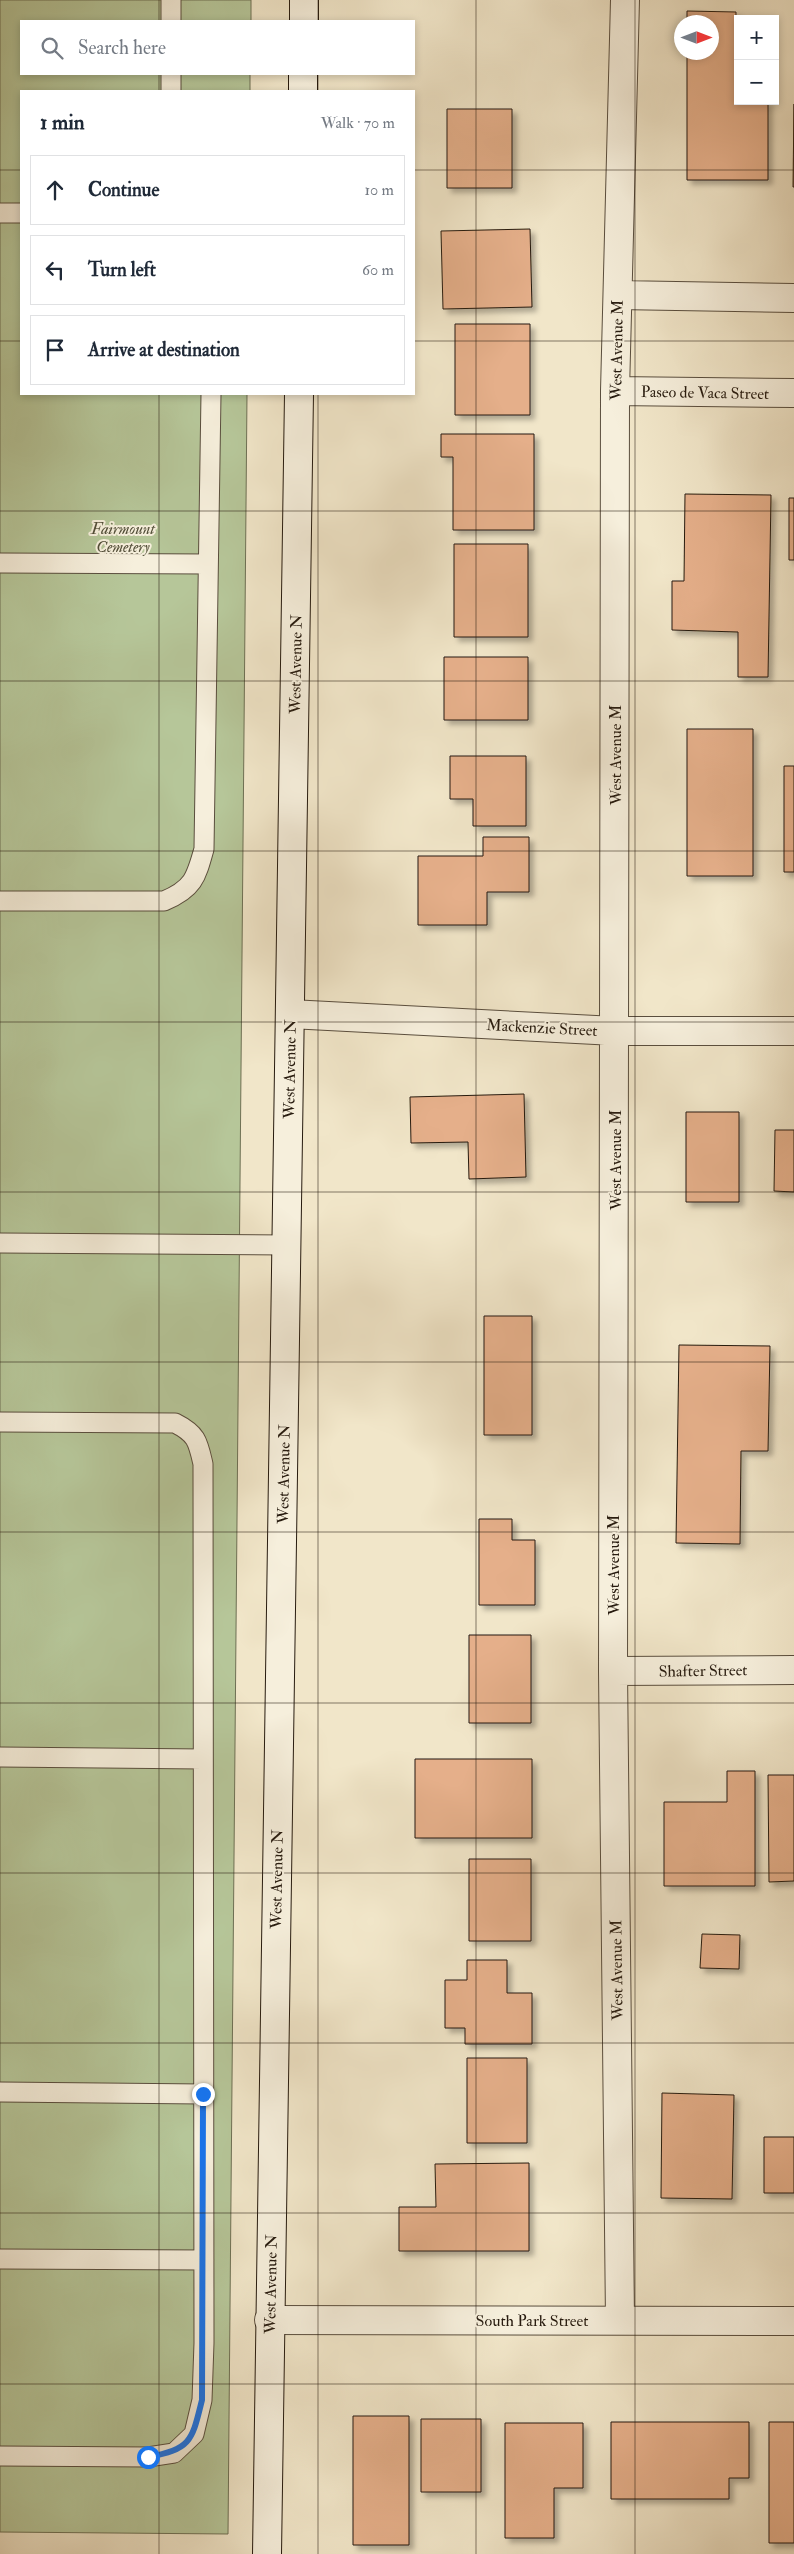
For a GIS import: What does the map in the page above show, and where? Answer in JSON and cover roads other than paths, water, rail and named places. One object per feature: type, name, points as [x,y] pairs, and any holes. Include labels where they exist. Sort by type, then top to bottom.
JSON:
[{"type":"street","points":[[304,0],[304,20]]},
{"type":"street","name":"West Avenue M","points":[[620,2320],[613,1671],[615,391],[625,0]]},
{"type":"street","points":[[303,75],[303,90]]},
{"type":"street","points":[[618,295],[794,298]]},
{"type":"street","name":"Paseo de Vaca Street","points":[[615,391],[794,393]]},
{"type":"street","name":"West Avenue N","points":[[267,2554],[299,395]]},
{"type":"street","name":"Mackenzie Street","points":[[290,1014],[615,1031],[794,1031]]},
{"type":"street","name":"Shafter Street","points":[[613,1671],[794,1670]]},
{"type":"street","name":"South Park Street","points":[[269,2320],[794,2321]]},
{"type":"lane","points":[[171,0],[171,20]]},
{"type":"lane","points":[[171,75],[171,90]]},
{"type":"lane","points":[[0,213],[20,213]]},
{"type":"lane","points":[[0,901],[164,901],[183,893],[198,873],[204,849],[211,395]]},
{"type":"lane","points":[[0,563],[208,564]]},
{"type":"lane","points":[[0,1244],[286,1245]]},
{"type":"lane","points":[[0,1422],[175,1423],[188,1429],[198,1441],[202,1464],[204,2260],[202,2400],[194,2434],[174,2452],[148,2457],[0,2456]]},
{"type":"lane","points":[[0,1757],[202,1759]]},
{"type":"lane","points":[[0,2092],[203,2094]]},
{"type":"lane","points":[[0,2259],[204,2260]]},
{"type":"park label","name":"Fairmount Cemetery","points":[[123,537]]}]
